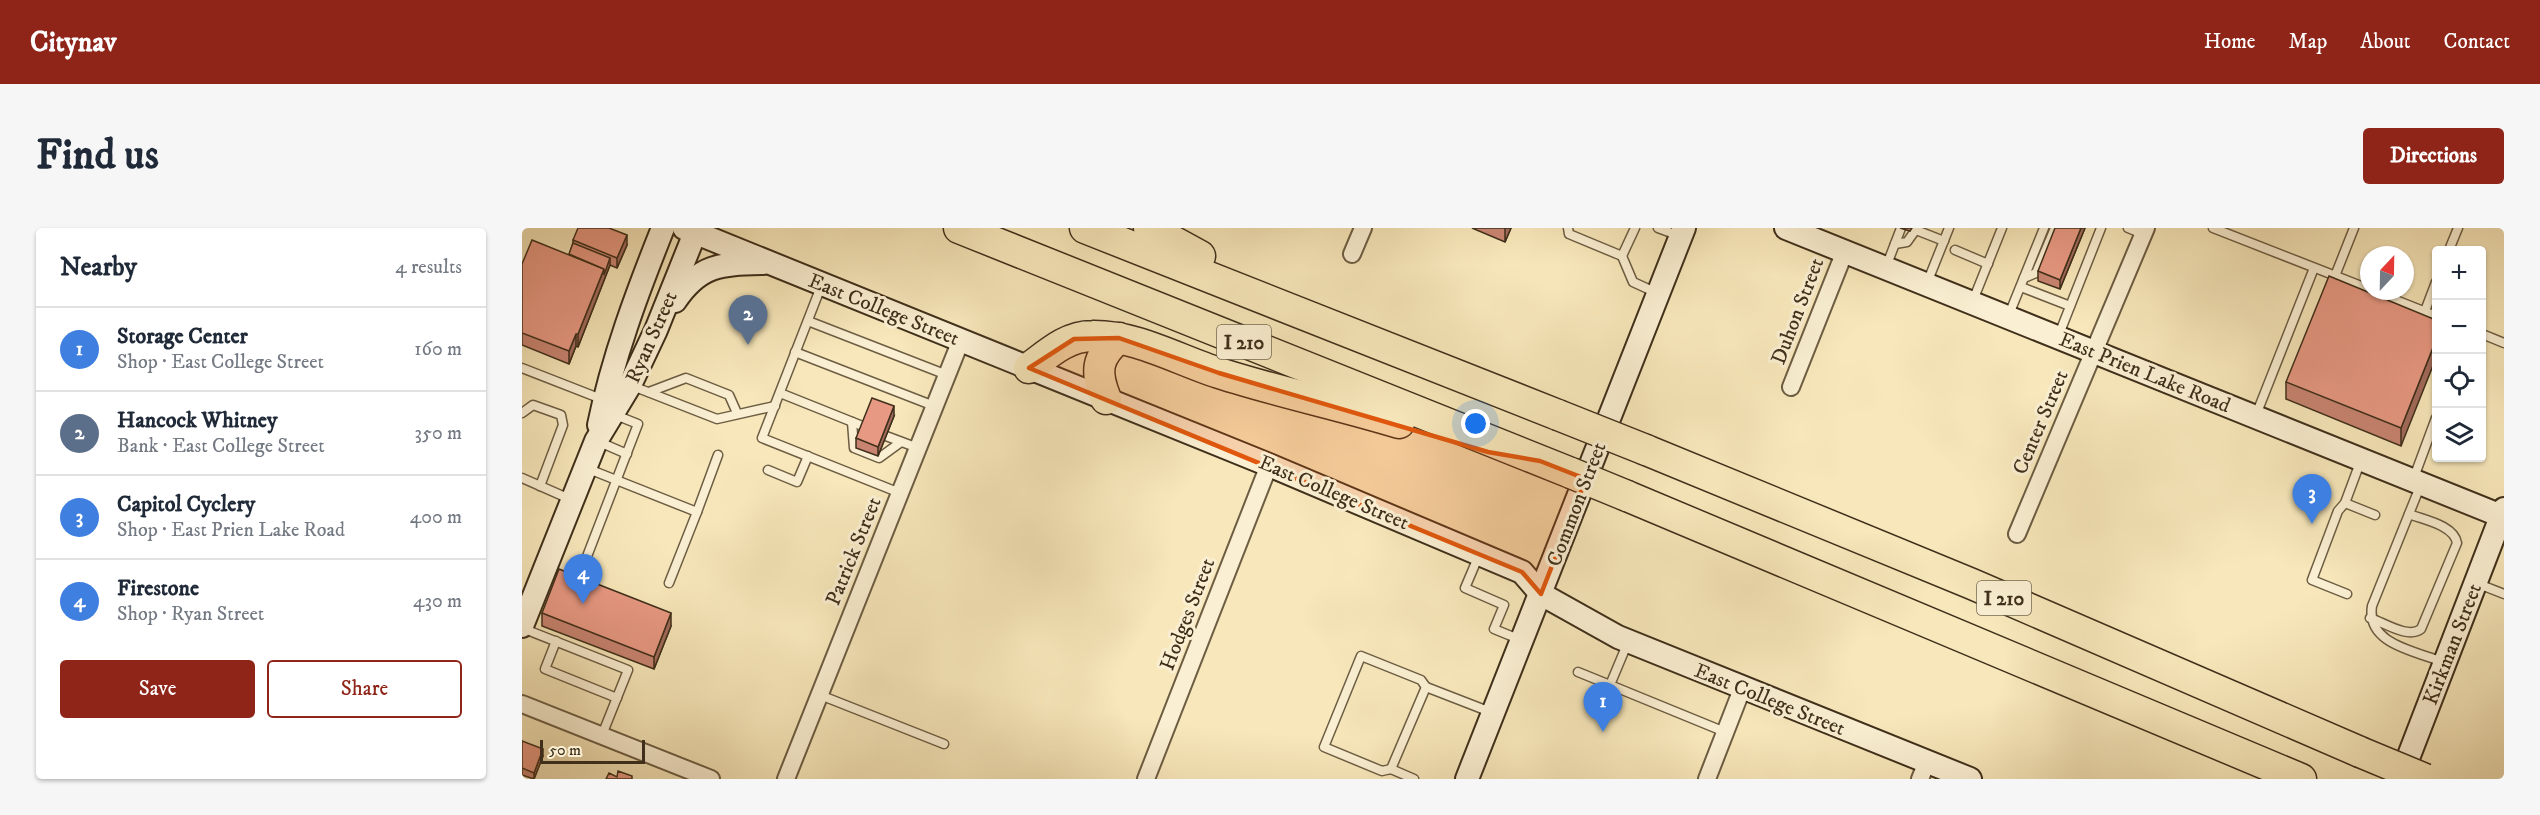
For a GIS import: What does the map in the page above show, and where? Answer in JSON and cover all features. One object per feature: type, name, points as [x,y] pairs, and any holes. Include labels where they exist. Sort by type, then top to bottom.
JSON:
[{"type":"highway","name":"I 210","points":[[958,228],[1627,496],[2301,779]]},
{"type":"highway","name":"I 210","points":[[1085,228],[1646,450],[1972,584],[2425,779]]},
{"type":"highway","points":[[1149,228],[1354,335]]},
{"type":"highway","points":[[1029,368],[1054,348],[1074,339],[1090,336],[1119,338],[1219,373],[1351,408],[1488,452],[1535,459]]},
{"type":"highway","points":[[1106,399],[1098,380],[1099,365],[1106,349],[1119,338]]},
{"type":"main road","name":"Ryan Street","points":[[522,627],[609,407],[630,312],[663,228]]},
{"type":"main road","name":"Ryan Street","points":[[609,407],[639,389],[656,330],[692,229]]},
{"type":"main road","name":"East College Street","points":[[692,229],[1269,465],[1522,572],[1541,594],[1628,642],[1742,689],[1924,770],[1970,779]]},
{"type":"main road","name":"East Prien Lake Road","points":[[1794,229],[2255,417],[2503,514]]},
{"type":"main road","name":"Common Street","points":[[1467,779],[1682,232]]},
{"type":"main road","points":[[656,330],[686,286],[700,273],[716,266],[770,262]]},
{"type":"main road","name":"Kirkman Street","points":[[2400,779],[2503,514]]},
{"type":"street","points":[[1352,254],[1362,228]]},
{"type":"street","name":"Center Street","points":[[2017,534],[2095,352],[2139,230]]},
{"type":"street","name":"Duhon Street","points":[[1791,387],[1845,251]]},
{"type":"street","name":"Patrick Street","points":[[786,779],[961,340]]},
{"type":"street","name":"Hodges Street","points":[[1146,779],[1269,465]]},
{"type":"street","points":[[1707,779],[1742,689]]},
{"type":"street","points":[[522,704],[711,779]]},
{"type":"lane","points":[[1568,228],[1569,234],[1623,256]]},
{"type":"lane","points":[[1635,228],[1623,256],[1633,282],[1658,294]]},
{"type":"lane","points":[[1658,228],[1682,232]]},
{"type":"lane","points":[[1885,268],[1901,228]]},
{"type":"lane","points":[[1927,284],[1949,228]]},
{"type":"lane","points":[[1972,303],[2002,228]]},
{"type":"lane","points":[[2008,317],[2044,228]]},
{"type":"lane","points":[[2022,282],[2036,273],[2055,228]]},
{"type":"lane","points":[[2058,337],[2101,228]]},
{"type":"lane","points":[[2213,228],[2360,285]]},
{"type":"lane","points":[[2336,276],[2355,228]]},
{"type":"lane","points":[[2451,246],[2458,228]]},
{"type":"lane","points":[[1895,244],[1907,242],[1917,229],[1944,241]]},
{"type":"lane","points":[[1955,250],[1988,264]]},
{"type":"lane","points":[[2255,417],[2314,268]]},
{"type":"lane","points":[[2022,282],[2070,306]]},
{"type":"lane","points":[[822,284],[762,438],[900,493]]},
{"type":"lane","points":[[2425,312],[2432,293]]},
{"type":"lane","points":[[2395,300],[2432,315]]},
{"type":"lane","points":[[808,321],[947,375]]},
{"type":"lane","points":[[2486,336],[2504,343]]},
{"type":"lane","points":[[795,352],[934,406]]},
{"type":"lane","points":[[522,368],[609,407],[638,424],[581,572]]},
{"type":"lane","points":[[639,389],[686,378],[729,395],[738,413]]},
{"type":"lane","points":[[639,389],[717,419],[775,406]]},
{"type":"lane","points":[[780,393],[865,427]]},
{"type":"lane","points":[[522,413],[533,405],[553,410],[561,415],[563,425],[540,486]]},
{"type":"lane","points":[[852,422],[854,448],[879,458],[901,441]]},
{"type":"lane","points":[[2432,431],[2409,514],[2372,606],[2370,618],[2382,638],[2445,663]]},
{"type":"lane","points":[[886,436],[918,448]]},
{"type":"lane","points":[[596,441],[627,454]]},
{"type":"lane","points":[[669,583],[718,455]]},
{"type":"lane","points":[[768,470],[797,482],[808,456]]},
{"type":"lane","points":[[2347,594],[2312,580],[2338,511],[2345,503],[2361,459]]},
{"type":"lane","points":[[585,468],[697,512]]},
{"type":"lane","points":[[522,478],[572,500]]},
{"type":"lane","points":[[2345,503],[2375,515]]},
{"type":"lane","points":[[2370,618],[2408,633],[2416,633],[2421,629],[2457,543],[2456,537],[2447,529],[2409,514]]},
{"type":"lane","points":[[1480,554],[1466,588],[1504,605],[1494,629],[1522,640]]},
{"type":"lane","points":[[2475,583],[2504,594]]},
{"type":"lane","points":[[522,627],[628,670],[602,735]]},
{"type":"lane","points":[[556,641],[545,669],[617,698]]},
{"type":"lane","points":[[1610,685],[1628,642]]},
{"type":"lane","points":[[1414,779],[1391,769],[1382,771],[1324,747],[1361,656],[1421,680],[1426,687],[1493,713]]},
{"type":"lane","points":[[1578,672],[1725,732]]},
{"type":"lane","points":[[1391,769],[1426,687]]},
{"type":"lane","points":[[820,696],[944,744]]},
{"type":"highlighted area","points":[[1119,338],[1219,373],[1488,452],[1540,461],[1586,479],[1541,594],[1522,572],[1029,368],[1074,339]]},
{"type":"building","points":[[578,228],[609,228],[627,235],[617,258],[573,240]]},
{"type":"building","points":[[2055,228],[2081,228],[2060,280],[2038,271]]},
{"type":"building","points":[[532,240],[604,269],[569,351],[522,333],[522,264]]},
{"type":"building","points":[[573,243],[610,258],[604,275],[604,269],[569,254]]},
{"type":"building","points":[[2329,276],[2360,289],[2360,300],[2387,300],[2432,318],[2432,350],[2401,428],[2286,382]]},
{"type":"building","points":[[872,398],[894,406],[878,447],[856,438]]},
{"type":"building","points":[[559,569],[671,613],[654,657],[542,613]]},
{"type":"building","points":[[522,741],[543,749],[534,773],[522,768]]},
{"type":"building","points":[[618,771],[632,776],[632,779],[606,779],[609,773],[617,777]]},
{"type":"place","name":"Hancock Whitney","points":[[748,345]]},
{"type":"place","name":"Capitol Cyclery","points":[[2312,524]]},
{"type":"place","name":"Firestone","points":[[583,604]]},
{"type":"place","name":"Storage Center","points":[[1603,732]]}]
